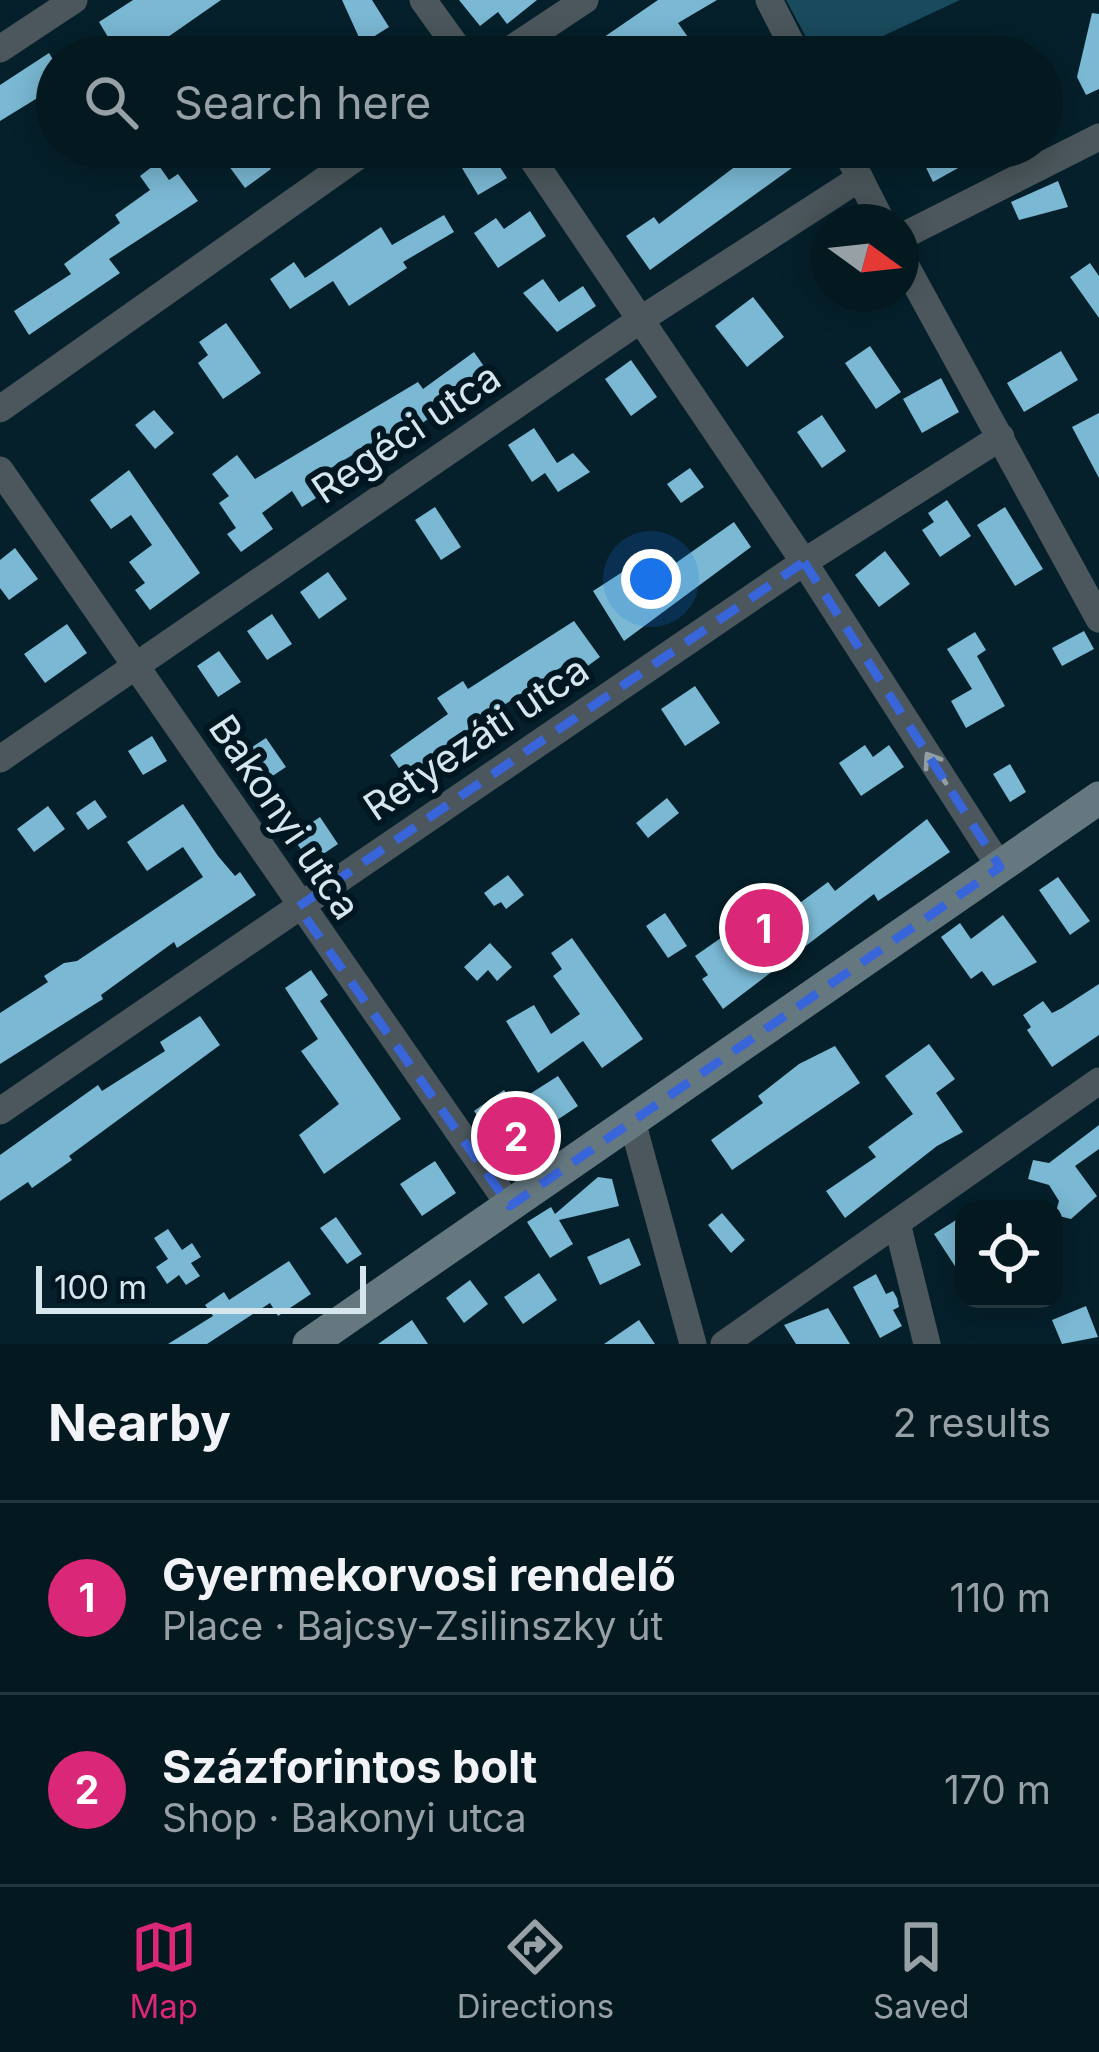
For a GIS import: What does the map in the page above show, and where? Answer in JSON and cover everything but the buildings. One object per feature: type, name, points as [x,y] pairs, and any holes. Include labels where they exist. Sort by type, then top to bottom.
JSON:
[{"type":"main road","points":[[309,1344],[1099,798]]},
{"type":"street","points":[[0,50],[74,0]]},
{"type":"street","points":[[423,0],[449,36]]},
{"type":"street","points":[[531,36],[585,0]]},
{"type":"street","points":[[769,0],[787,36]]},
{"type":"street","points":[[1063,155],[1099,137]]},
{"type":"street","points":[[0,409],[341,168]]},
{"type":"street","points":[[538,168],[804,562],[1000,867]]},
{"type":"street","points":[[855,168],[874,204]]},
{"type":"street","points":[[919,228],[1038,168]]},
{"type":"street","name":"Regéci utca","points":[[0,759],[640,320],[860,178]]},
{"type":"street","points":[[919,289],[1099,619]]},
{"type":"street","name":"Retyezáti utca","points":[[0,1111],[804,562],[1001,437]]},
{"type":"street","name":"Bakonyi utca","points":[[0,470],[298,907],[510,1206]]},
{"type":"street","points":[[724,1344],[1099,1082]]},
{"type":"street","points":[[632,1121],[693,1344]]},
{"type":"street","points":[[896,1223],[927,1344]]},
{"type":"highlighted area","points":[[804,562],[1000,867],[510,1206],[298,907]]},
{"type":"shaded area","points":[[786,0],[960,0],[883,36],[806,36]]},
{"type":"place","name":"Gyermekorvosi rendelő","points":[[764,928]]},
{"type":"place","name":"Százforintos bolt","points":[[516,1136]]}]
